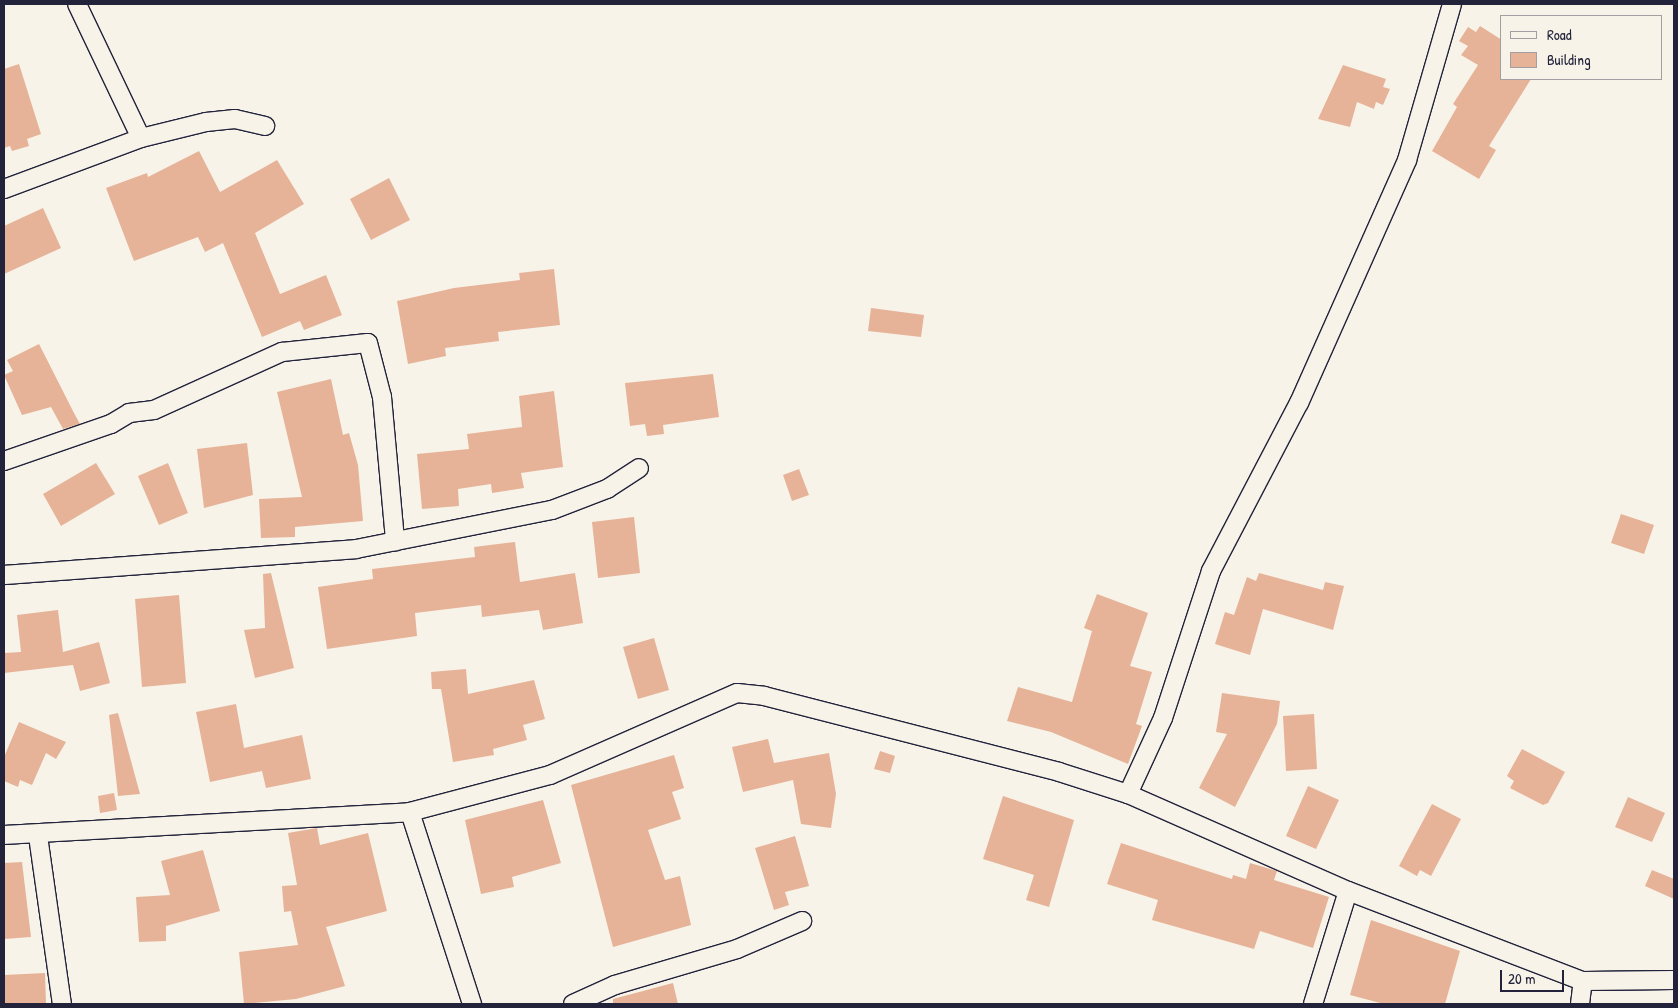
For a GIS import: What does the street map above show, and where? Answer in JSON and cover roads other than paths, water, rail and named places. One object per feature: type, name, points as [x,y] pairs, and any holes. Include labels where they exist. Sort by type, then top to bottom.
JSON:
[{"type":"street","points":[[77,4],[141,138]]},
{"type":"street","points":[[1128,794],[1163,718],[1211,571],[1300,403],[1407,160],[1452,4]]},
{"type":"street","points":[[4,189],[141,138],[206,122],[234,120],[265,126]]},
{"type":"street","points":[[4,461],[111,424],[129,413],[154,410],[282,352],[368,343],[382,397],[395,541]]},
{"type":"street","points":[[4,575],[356,549],[552,510],[607,489],[639,468]]},
{"type":"street","points":[[4,836],[38,836],[410,812],[550,775],[737,693],[764,696],[1060,772],[1128,794],[1348,891],[1583,981],[1674,980]]},
{"type":"street","points":[[410,812],[472,1004]]},
{"type":"street","points":[[38,836],[62,1004]]},
{"type":"street","points":[[1313,1004],[1348,891]]},
{"type":"street","points":[[573,1004],[616,985],[737,949],[802,921]]},
{"type":"street","points":[[1580,1004],[1583,981]]}]
